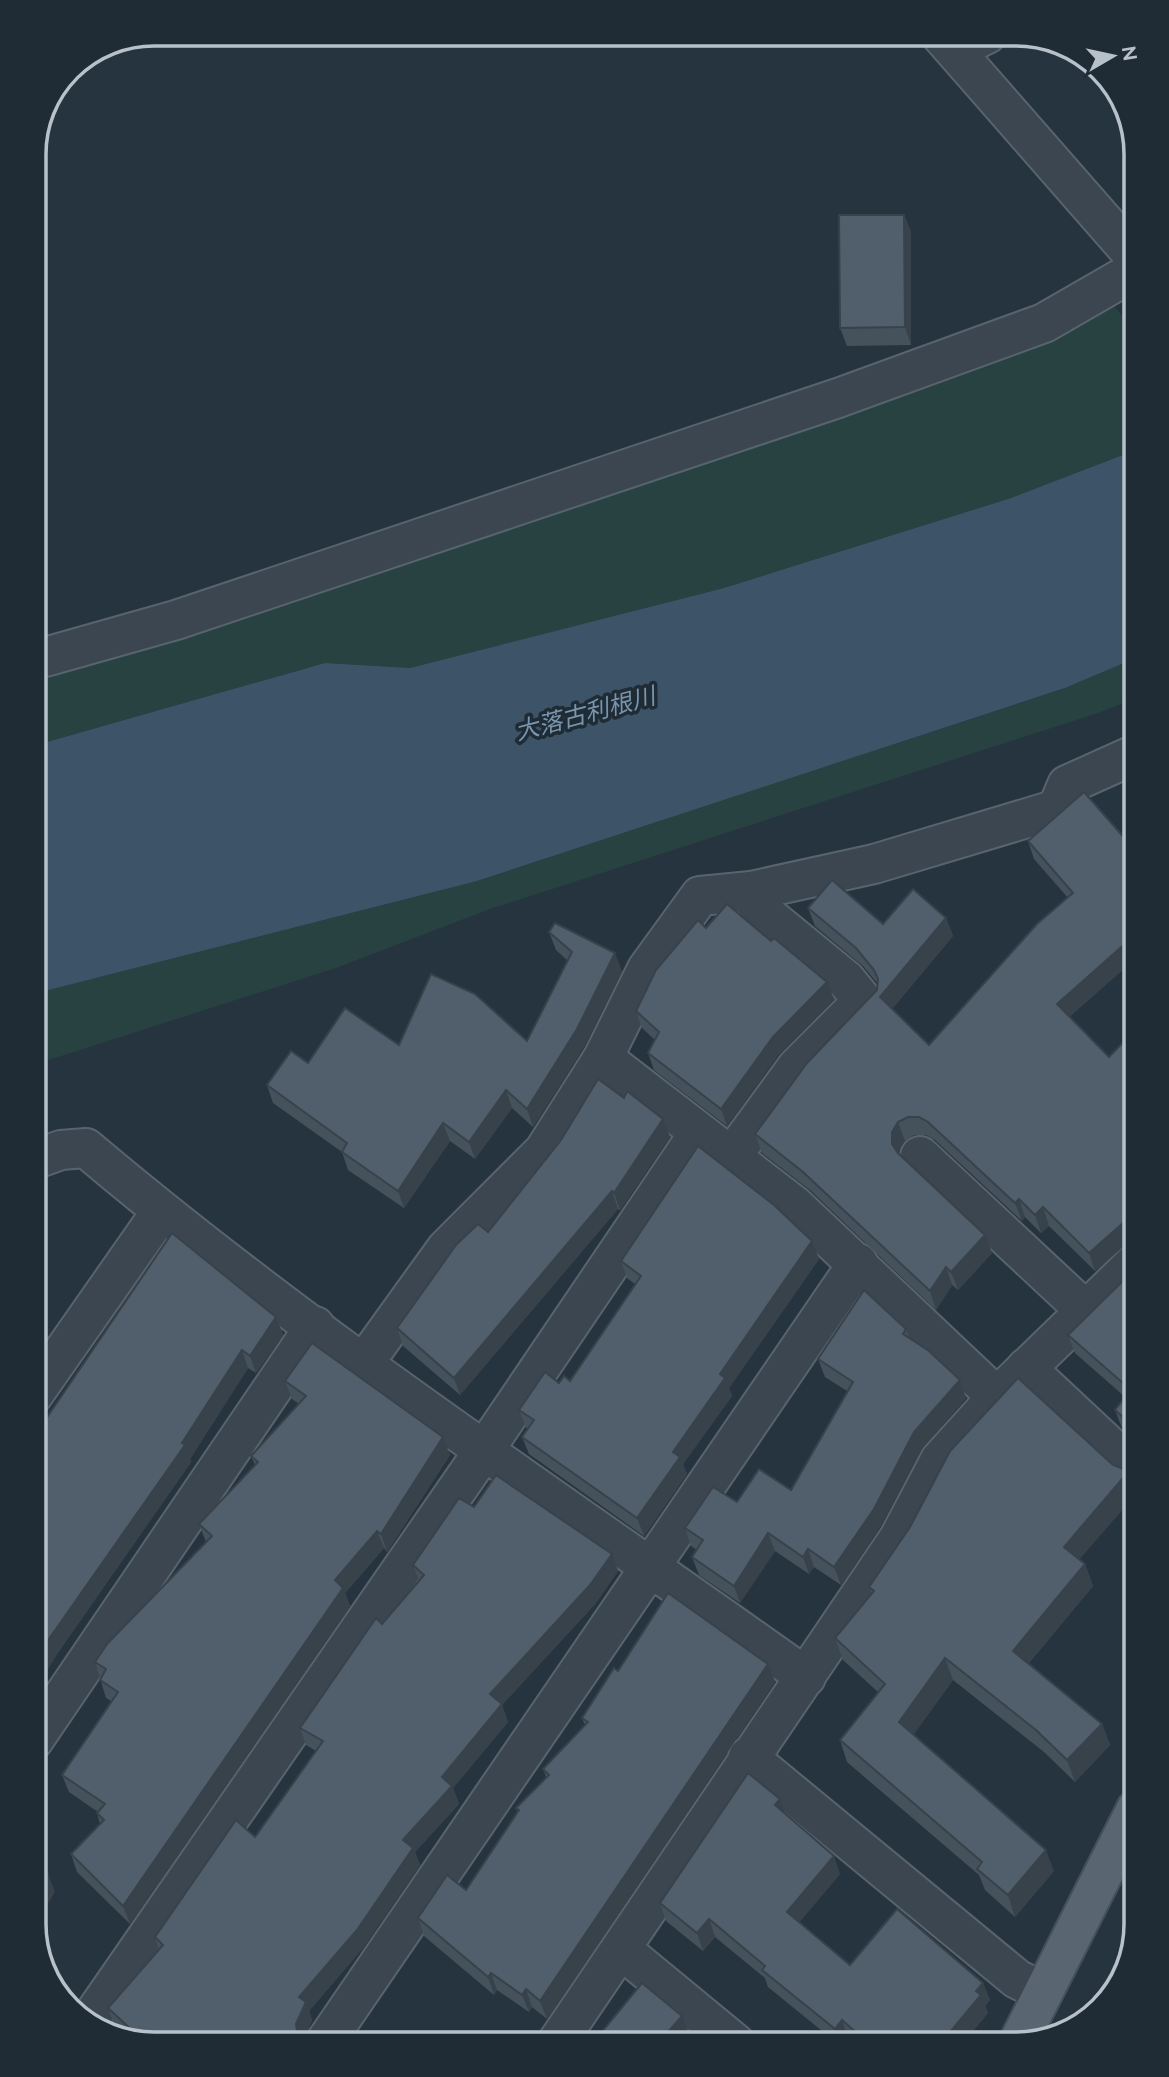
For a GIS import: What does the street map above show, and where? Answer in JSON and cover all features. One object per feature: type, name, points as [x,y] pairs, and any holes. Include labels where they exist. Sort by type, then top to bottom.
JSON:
[{"type":"main road","points":[[1024,2031],[1124,1833]]},
{"type":"street","points":[[967,46],[1124,243]]},
{"type":"street","points":[[46,653],[176,620],[888,380],[1044,323],[1124,277]]},
{"type":"street","points":[[365,1363],[446,1249],[544,1151],[603,1058],[647,969],[700,897],[751,891],[874,864],[1057,809],[1067,785],[1124,759]]},
{"type":"street","points":[[732,1156],[797,1067],[863,1000],[846,979],[758,908],[751,891]]},
{"type":"street","points":[[603,1058],[795,1206],[997,1397]]},
{"type":"street","points":[[94,2014],[485,1449],[699,1133]]},
{"type":"street","points":[[45,1156],[61,1150],[86,1149],[161,1212],[365,1363],[806,1677]]},
{"type":"street","points":[[920,1156],[1086,1311]]},
{"type":"street","points":[[45,1369],[161,1212]]},
{"type":"street","points":[[332,2031],[858,1263]]},
{"type":"street","points":[[565,2031],[622,1950],[748,1757],[806,1677],[899,1538],[940,1460],[997,1397],[1124,1274]]},
{"type":"street","points":[[45,1723],[315,1326]]},
{"type":"street","points":[[1026,1368],[1124,1460]]},
{"type":"street","points":[[748,1757],[1017,1979],[1043,1992]]},
{"type":"street","points":[[622,1950],[721,2032]]},
{"type":"green space","points":[[1109,301],[1124,317],[1124,455],[1011,498],[724,588],[410,668],[325,663],[46,742],[46,675],[1038,343]]},
{"type":"green space","points":[[1124,663],[1124,703],[1098,713],[490,909],[336,968],[45,1061],[46,991],[477,881],[1065,688]]},
{"type":"water","name":"大落古利根川","points":[[1124,455],[1124,663],[1065,688],[477,881],[46,991],[46,742],[325,663],[410,668],[724,588],[1011,498]]},
{"type":"building","points":[[839,215],[904,215],[905,327],[840,328]]},
{"type":"building","points":[[1084,792],[1124,837],[1124,945],[1057,1004],[1109,1057],[1124,1041],[1124,1223],[1089,1253],[1043,1207],[1035,1215],[1019,1199],[1015,1203],[928,1122],[919,1117],[908,1117],[898,1122],[892,1132],[892,1144],[898,1153],[985,1235],[951,1272],[946,1267],[930,1291],[803,1172],[755,1134],[807,1063],[877,990],[878,979],[874,970],[856,948],[808,908],[832,880],[883,924],[913,889],[946,918],[880,997],[929,1045],[1037,924],[1073,893],[1028,841]]},
{"type":"building","points":[[727,904],[771,941],[774,938],[827,982],[773,1037],[721,1109],[648,1053],[659,1032],[636,1011],[656,970],[698,920],[706,928]]},
{"type":"building","points":[[555,923],[615,953],[577,1029],[527,1109],[506,1090],[469,1142],[443,1123],[398,1191],[342,1152],[347,1143],[267,1085],[291,1051],[308,1063],[345,1008],[399,1045],[431,974],[475,994],[527,1041],[572,952],[549,932]]},
{"type":"building","points":[[598,1079],[624,1098],[627,1091],[663,1119],[614,1193],[612,1191],[454,1378],[397,1328],[456,1245],[478,1224],[488,1232],[561,1140]]},
{"type":"building","points":[[698,1146],[774,1205],[812,1241],[720,1374],[725,1378],[673,1452],[680,1457],[637,1518],[522,1437],[534,1420],[519,1410],[545,1372],[559,1383],[564,1376],[570,1381],[641,1276],[621,1261]]},
{"type":"building","points":[[172,1233],[276,1317],[250,1356],[242,1350],[182,1443],[185,1445],[45,1645],[45,1420]]},
{"type":"building","points":[[1124,1280],[1124,1384],[1068,1335]]},
{"type":"building","points":[[864,1290],[906,1329],[903,1334],[929,1351],[960,1380],[914,1432],[874,1509],[834,1567],[808,1549],[803,1557],[768,1533],[734,1586],[692,1557],[703,1540],[685,1528],[713,1487],[737,1502],[759,1469],[791,1490],[853,1382],[818,1359]]},
{"type":"building","points":[[312,1343],[443,1437],[381,1534],[377,1531],[335,1580],[343,1588],[123,1906],[71,1854],[104,1820],[97,1813],[105,1804],[62,1775],[118,1692],[100,1680],[106,1669],[95,1662],[107,1644],[212,1536],[199,1524],[258,1462],[251,1456],[306,1396],[285,1381]]},
{"type":"building","points":[[1018,1378],[1113,1465],[1124,1469],[1124,1477],[1064,1547],[1085,1564],[1013,1651],[1102,1724],[1067,1760],[1036,1730],[945,1658],[899,1722],[1046,1850],[1008,1895],[977,1869],[982,1862],[840,1740],[885,1684],[835,1638],[874,1591],[869,1587],[910,1527],[950,1451]]},
{"type":"building","points":[[1124,1399],[1124,1418],[1115,1410]]},
{"type":"building","points":[[496,1475],[612,1554],[590,1585],[490,1694],[502,1704],[442,1777],[452,1786],[403,1840],[413,1848],[357,1930],[299,1997],[306,2002],[296,2024],[297,2031],[146,2031],[130,2029],[108,2008],[163,1945],[155,1937],[236,1820],[255,1837],[323,1741],[300,1728],[376,1618],[382,1624],[424,1575],[413,1565],[459,1498],[474,1507]]},
{"type":"building","points":[[668,1593],[768,1664],[540,2001],[526,1989],[522,1995],[491,1973],[488,1977],[418,1918],[447,1875],[466,1890],[519,1810],[516,1808],[549,1775],[543,1769],[588,1722],[582,1718],[614,1668],[618,1671]]},
{"type":"building","points":[[748,1773],[780,1799],[775,1805],[834,1856],[787,1912],[850,1965],[897,1909],[983,1983],[976,1991],[981,1995],[950,2032],[855,2032],[842,2020],[835,2029],[762,1970],[765,1966],[709,1919],[697,1933],[660,1903]]},
{"type":"building","points":[[642,1983],[682,2016],[670,2032],[602,2032]]}]
